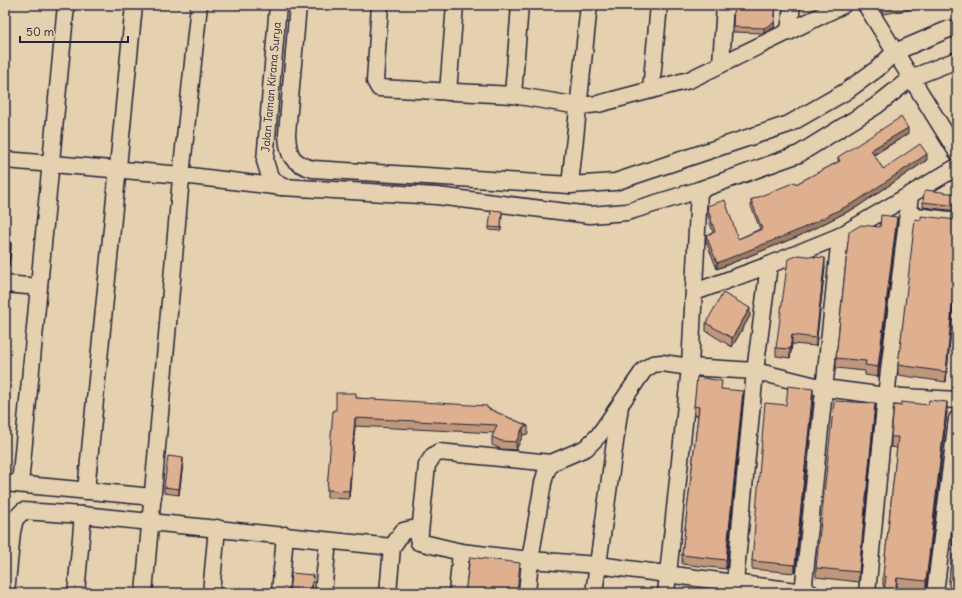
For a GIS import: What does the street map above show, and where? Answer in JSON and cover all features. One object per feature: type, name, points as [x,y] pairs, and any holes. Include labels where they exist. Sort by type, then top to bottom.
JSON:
[{"type":"street","points":[[66,5],[39,287],[12,484],[153,497]]},
{"type":"street","points":[[86,491],[134,5]]},
{"type":"street","points":[[144,593],[199,5]]},
{"type":"street","name":"Jalan Taman Kirana Surya","points":[[278,5],[265,161],[270,177],[282,187]]},
{"type":"street","name":"Jalan Taman Kirana Surya","points":[[298,5],[287,134],[288,149],[292,159],[302,166],[313,169],[570,185]]},
{"type":"street","points":[[380,5],[376,85],[379,88],[513,95],[579,106],[598,104],[688,80],[843,5]]},
{"type":"street","points":[[448,92],[455,5]]},
{"type":"street","points":[[513,95],[520,5]]},
{"type":"street","points":[[589,5],[570,185],[615,182],[789,124],[845,92],[877,69],[896,52],[950,29],[957,29]]},
{"type":"street","points":[[650,90],[659,5]]},
{"type":"street","points":[[721,63],[725,5]]},
{"type":"street","points":[[789,32],[792,5]]},
{"type":"street","points":[[866,5],[957,152]]},
{"type":"street","points":[[5,160],[182,174],[282,187],[437,196],[590,216],[627,212],[700,190],[799,154],[876,106],[911,78],[957,60]]},
{"type":"street","points":[[695,292],[769,265],[840,236],[957,167]]},
{"type":"street","points":[[666,593],[690,367],[700,190]]},
{"type":"street","points":[[867,593],[886,396],[910,195]]},
{"type":"street","points":[[908,214],[957,221]]},
{"type":"street","points":[[419,542],[461,552],[668,573],[735,589],[806,593],[824,388],[840,236]]},
{"type":"street","points":[[735,589],[755,371],[769,265]]},
{"type":"street","points":[[5,284],[39,287]]},
{"type":"street","points":[[419,542],[427,466],[433,456],[439,452],[551,463],[586,448],[599,435],[644,370],[653,364],[662,363],[690,367],[755,371],[824,388],[886,396],[957,400]]},
{"type":"street","points":[[594,593],[621,405]]},
{"type":"street","points":[[936,593],[957,419]]},
{"type":"street","points":[[527,593],[530,560],[543,483],[546,472],[551,463]]},
{"type":"street","points":[[6,593],[12,532],[15,519],[23,511],[83,514],[392,547]]},
{"type":"street","points":[[76,593],[83,514]]},
{"type":"street","points":[[211,593],[217,528]]},
{"type":"street","points":[[388,593],[392,547],[403,531],[412,529],[416,531],[419,542]]},
{"type":"street","points":[[280,593],[285,535]]},
{"type":"street","points":[[323,593],[328,541]]},
{"type":"street","points":[[457,593],[461,552]]},
{"type":"building","points":[[734,5],[776,5],[774,23],[764,28],[733,27]]},
{"type":"building","points":[[901,117],[908,128],[871,150],[883,169],[920,144],[927,154],[857,201],[799,230],[717,263],[706,235],[715,232],[707,206],[725,200],[738,239],[762,229],[751,200],[795,182],[796,184],[840,161],[838,157]]},
{"type":"building","points":[[957,118],[957,126],[953,120]]},
{"type":"building","points":[[926,190],[957,194],[957,206],[923,202],[924,192]]},
{"type":"building","points":[[491,210],[502,211],[501,228],[489,227]]},
{"type":"building","points":[[881,215],[897,217],[878,367],[865,365],[866,361],[836,358],[849,232],[861,225],[880,227]]},
{"type":"building","points":[[921,216],[957,220],[957,256],[946,372],[898,365],[915,219],[921,220]]},
{"type":"building","points":[[5,242],[11,243],[9,261],[5,260]]},
{"type":"building","points":[[798,255],[825,258],[816,338],[792,335],[790,349],[776,348],[788,259]]},
{"type":"building","points":[[723,293],[750,308],[732,338],[706,323]]},
{"type":"building","points":[[697,377],[722,381],[721,389],[743,391],[726,560],[682,555],[699,407],[694,406]]},
{"type":"building","points":[[788,386],[813,389],[795,565],[752,561],[765,403],[786,405]]},
{"type":"building","points":[[336,393],[356,393],[356,398],[487,406],[487,408],[528,426],[523,427],[516,442],[501,441],[492,437],[497,425],[355,418],[349,491],[327,490],[333,410],[336,410]]},
{"type":"building","points":[[929,400],[947,402],[926,581],[897,578],[895,593],[884,593],[886,576],[883,576],[898,437],[891,437],[894,405],[901,406],[901,402],[928,405]]},
{"type":"building","points":[[834,401],[875,403],[859,572],[816,568]]},
{"type":"building","points":[[168,456],[183,458],[179,489],[164,487]]},
{"type":"building","points":[[957,501],[957,581],[949,581]]},
{"type":"building","points":[[470,557],[520,563],[517,593],[465,593]]},
{"type":"building","points":[[291,573],[313,575],[311,593],[289,593]]}]
